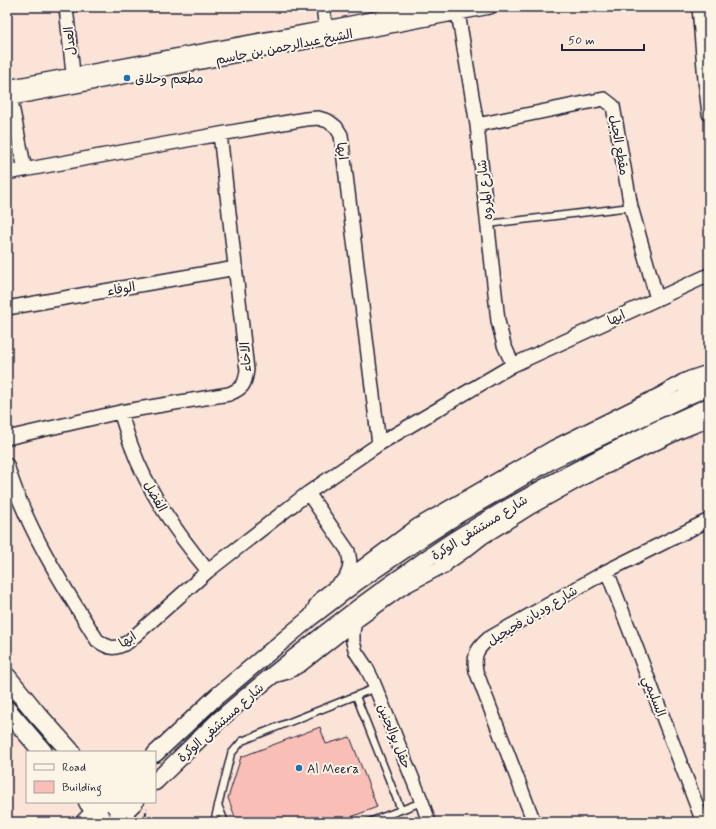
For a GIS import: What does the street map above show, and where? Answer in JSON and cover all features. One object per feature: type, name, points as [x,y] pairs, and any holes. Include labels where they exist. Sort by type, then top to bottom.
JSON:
[{"type":"main road","points":[[7,677],[69,751]]},
{"type":"main road","points":[[7,710],[42,751]]},
{"type":"street","name":"العدل","points":[[68,7],[73,80]]},
{"type":"street","points":[[323,7],[327,33]]},
{"type":"street","name":"الشيخ عبدالرحمن بن جاسم","points":[[327,33],[432,7]]},
{"type":"street","name":"الشيخ عبدالرحمن بن جاسم","points":[[8,93],[327,33],[458,10],[490,7]]},
{"type":"street","points":[[699,7],[709,113]]},
{"type":"street","name":"شارع المروه","points":[[458,10],[477,125],[498,321],[504,344],[513,365]]},
{"type":"street","points":[[8,93],[25,170]]},
{"type":"street","name":"مقطع الجبل","points":[[477,125],[604,99],[614,106],[631,207],[657,299]]},
{"type":"street","name":"ابها","points":[[7,173],[220,134],[318,118],[328,121],[336,127],[341,136],[378,444]]},
{"type":"street","name":"الاخاء","points":[[7,438],[120,412],[229,394],[239,390],[244,384],[247,370],[220,134]]},
{"type":"street","name":"الوفاء","points":[[7,308],[236,268]]},
{"type":"street","name":"ابها","points":[[7,465],[11,479],[33,532],[61,583],[97,640],[111,648],[121,646],[128,642],[208,571],[308,493],[378,444],[513,365],[709,275]]},
{"type":"street","points":[[681,399],[691,386],[709,373]]},
{"type":"street","name":"شارع مستشفى الوكرة","points":[[310,618],[316,605],[322,597],[417,526],[554,447],[661,394],[683,381],[709,373]]},
{"type":"street","name":"شارع مستشفى الوكرة","points":[[156,753],[217,696],[310,618],[357,582],[422,538],[459,514],[552,460],[709,387]]},
{"type":"street","name":"شارع مستشفى الوكرة","points":[[156,781],[219,721],[268,679],[339,622],[468,531],[579,467],[709,406]]},
{"type":"street","name":"الفضل","points":[[120,412],[130,444],[142,472],[156,498],[171,524],[208,571]]},
{"type":"street","name":"شارع مستشفى الوكرة","points":[[268,679],[288,672],[302,664],[355,622],[402,588],[443,566],[497,528],[531,507],[583,478],[679,432],[709,420]]},
{"type":"street","points":[[308,493],[348,551],[350,561],[349,572],[344,581]]},
{"type":"street","name":"شارع وديان فحيحيل","points":[[534,822],[476,671],[474,662],[476,653],[488,639],[607,571],[709,520]]},
{"type":"street","points":[[443,566],[468,531]]},
{"type":"street","points":[[394,544],[422,538]]},
{"type":"street","points":[[348,551],[365,559],[374,558]]},
{"type":"street","name":"السليمي","points":[[607,571],[704,822]]},
{"type":"street","name":"حقل بوالحنين","points":[[355,622],[353,642],[356,652],[366,667],[376,688],[429,822]]},
{"type":"street","points":[[323,647],[334,644],[346,646],[356,652]]},
{"type":"lane","points":[[488,224],[631,207]]},
{"type":"lane","points":[[214,822],[232,754],[242,741],[376,688]]},
{"type":"lane","points":[[356,696],[401,810]]},
{"type":"lane","points":[[369,822],[422,802]]},
{"type":"lane","points":[[218,805],[224,822]]},
{"type":"building","name":"Al Meera","points":[[320,727],[326,744],[350,737],[377,807],[338,822],[237,822],[228,798],[241,757]]},
{"type":"place","name":"مطعم وحلاق","points":[[127,78]]},
{"type":"place","name":"Al Meera","points":[[299,768]]}]
